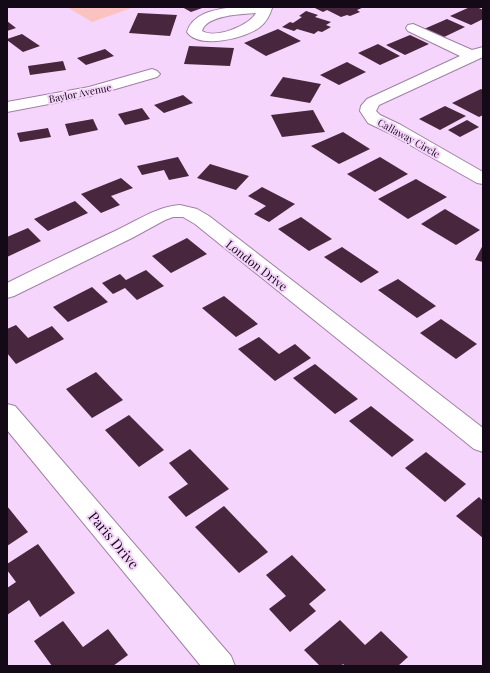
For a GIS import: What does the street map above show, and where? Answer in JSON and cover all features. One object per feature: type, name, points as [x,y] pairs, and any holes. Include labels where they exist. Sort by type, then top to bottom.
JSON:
[{"type":"street","points":[[412,28],[478,54]]},
{"type":"street","name":"Callaway Circle","points":[[478,54],[373,102],[369,106],[368,111],[374,118],[483,180]]},
{"type":"street","name":"Baylor Avenue","points":[[11,102],[92,91],[152,74]]},
{"type":"street","name":"London Drive","points":[[7,291],[136,229],[161,214],[172,211],[190,213],[198,216],[213,230],[483,442]]},
{"type":"street","name":"Paris Drive","points":[[7,413],[220,666]]},
{"type":"shaded area","points":[[67,7],[134,7],[92,22]]},
{"type":"building","points":[[182,7],[205,7],[191,12]]},
{"type":"building","points":[[313,7],[364,7],[357,10],[360,12],[350,16],[347,15],[341,17],[327,10],[323,12]]},
{"type":"building","points":[[470,7],[477,7],[483,10],[483,19],[471,25],[450,16]]},
{"type":"building","points":[[306,11],[318,15],[315,17],[331,22],[326,25],[331,27],[322,32],[318,31],[314,34],[297,29],[294,31],[282,27],[290,22],[293,23],[302,17],[299,16]]},
{"type":"building","points":[[138,13],[177,15],[170,36],[129,33]]},
{"type":"building","points":[[447,19],[465,27],[442,38],[424,29]]},
{"type":"building","points":[[7,21],[16,28],[7,31]]},
{"type":"building","points":[[278,29],[301,41],[266,56],[244,43]]},
{"type":"building","points":[[22,34],[40,46],[23,52],[7,40]]},
{"type":"building","points":[[410,35],[429,44],[405,55],[386,45]]},
{"type":"building","points":[[378,44],[400,56],[380,65],[358,53]]},
{"type":"building","points":[[189,46],[234,48],[230,66],[184,64]]},
{"type":"building","points":[[105,49],[114,56],[86,65],[77,58]]},
{"type":"building","points":[[63,61],[66,70],[30,75],[28,66]]},
{"type":"building","points":[[347,62],[366,72],[339,85],[320,75]]},
{"type":"building","points":[[283,77],[321,84],[310,103],[270,96]]},
{"type":"building","points":[[481,89],[483,90],[483,115],[479,117],[452,103]]},
{"type":"building","points":[[183,95],[193,103],[164,113],[154,105]]},
{"type":"building","points":[[445,106],[466,116],[440,130],[419,119]]},
{"type":"building","points":[[142,108],[150,119],[125,125],[118,114]]},
{"type":"building","points":[[313,110],[325,132],[282,137],[271,115]]},
{"type":"building","points":[[93,119],[98,130],[69,136],[65,124]]},
{"type":"building","points":[[467,120],[479,127],[460,137],[448,130]]},
{"type":"building","points":[[48,128],[51,137],[20,142],[17,133]]},
{"type":"building","points":[[343,132],[370,149],[339,164],[311,146]]},
{"type":"building","points":[[178,157],[189,176],[169,180],[164,170],[142,175],[137,166]]},
{"type":"building","points":[[380,157],[408,174],[375,192],[347,174]]},
{"type":"building","points":[[210,164],[249,176],[236,190],[197,178]]},
{"type":"building","points":[[121,178],[133,188],[111,196],[120,205],[101,213],[81,194]]},
{"type":"building","points":[[416,179],[447,197],[408,219],[378,199]]},
{"type":"building","points":[[262,187],[295,204],[269,222],[254,214],[266,206],[248,196]]},
{"type":"building","points":[[75,201],[88,213],[48,231],[34,219]]},
{"type":"building","points":[[445,209],[480,230],[456,245],[421,224]]},
{"type":"building","points":[[301,217],[332,239],[309,251],[278,229]]},
{"type":"building","points":[[28,228],[41,241],[7,257],[7,237]]},
{"type":"building","points":[[187,238],[207,254],[171,273],[152,256]]},
{"type":"building","points":[[483,245],[483,262],[475,260]]},
{"type":"building","points":[[342,247],[379,272],[361,283],[324,257]]},
{"type":"building","points":[[146,270],[164,286],[137,300],[125,288],[113,294],[102,283],[120,274],[126,280]]},
{"type":"building","points":[[398,279],[436,306],[417,318],[378,290]]},
{"type":"building","points":[[92,287],[108,302],[68,322],[53,307]]},
{"type":"building","points":[[224,296],[258,324],[236,337],[202,308]]},
{"type":"building","points":[[441,319],[477,344],[456,359],[420,333]]},
{"type":"building","points":[[16,325],[28,338],[52,326],[64,339],[16,364],[7,353],[7,329]]},
{"type":"building","points":[[259,337],[279,354],[295,344],[311,358],[275,381],[238,349]]},
{"type":"building","points":[[315,364],[358,399],[335,414],[293,378]]},
{"type":"building","points":[[96,372],[123,400],[92,418],[66,389]]},
{"type":"building","points":[[371,406],[414,440],[392,457],[349,421]]},
{"type":"building","points":[[129,415],[164,450],[139,467],[105,430]]},
{"type":"building","points":[[190,449],[229,489],[186,517],[168,497],[188,484],[169,463]]},
{"type":"building","points":[[426,452],[466,484],[445,502],[405,468]]},
{"type":"building","points":[[479,497],[483,501],[483,538],[456,516]]},
{"type":"building","points":[[7,506],[28,532],[7,546]]},
{"type":"building","points":[[224,506],[268,552],[239,573],[195,527]]},
{"type":"building","points":[[38,544],[75,593],[40,617],[29,600],[7,615],[7,588],[16,582],[7,570],[7,564]]},
{"type":"building","points":[[292,555],[326,590],[309,604],[316,611],[290,632],[269,609],[286,596],[266,575]]},
{"type":"building","points":[[340,620],[365,645],[381,631],[408,657],[398,666],[345,666],[343,664],[341,666],[320,666],[304,650]]},
{"type":"building","points":[[63,621],[83,647],[108,629],[128,655],[113,666],[52,666],[34,641]]}]
